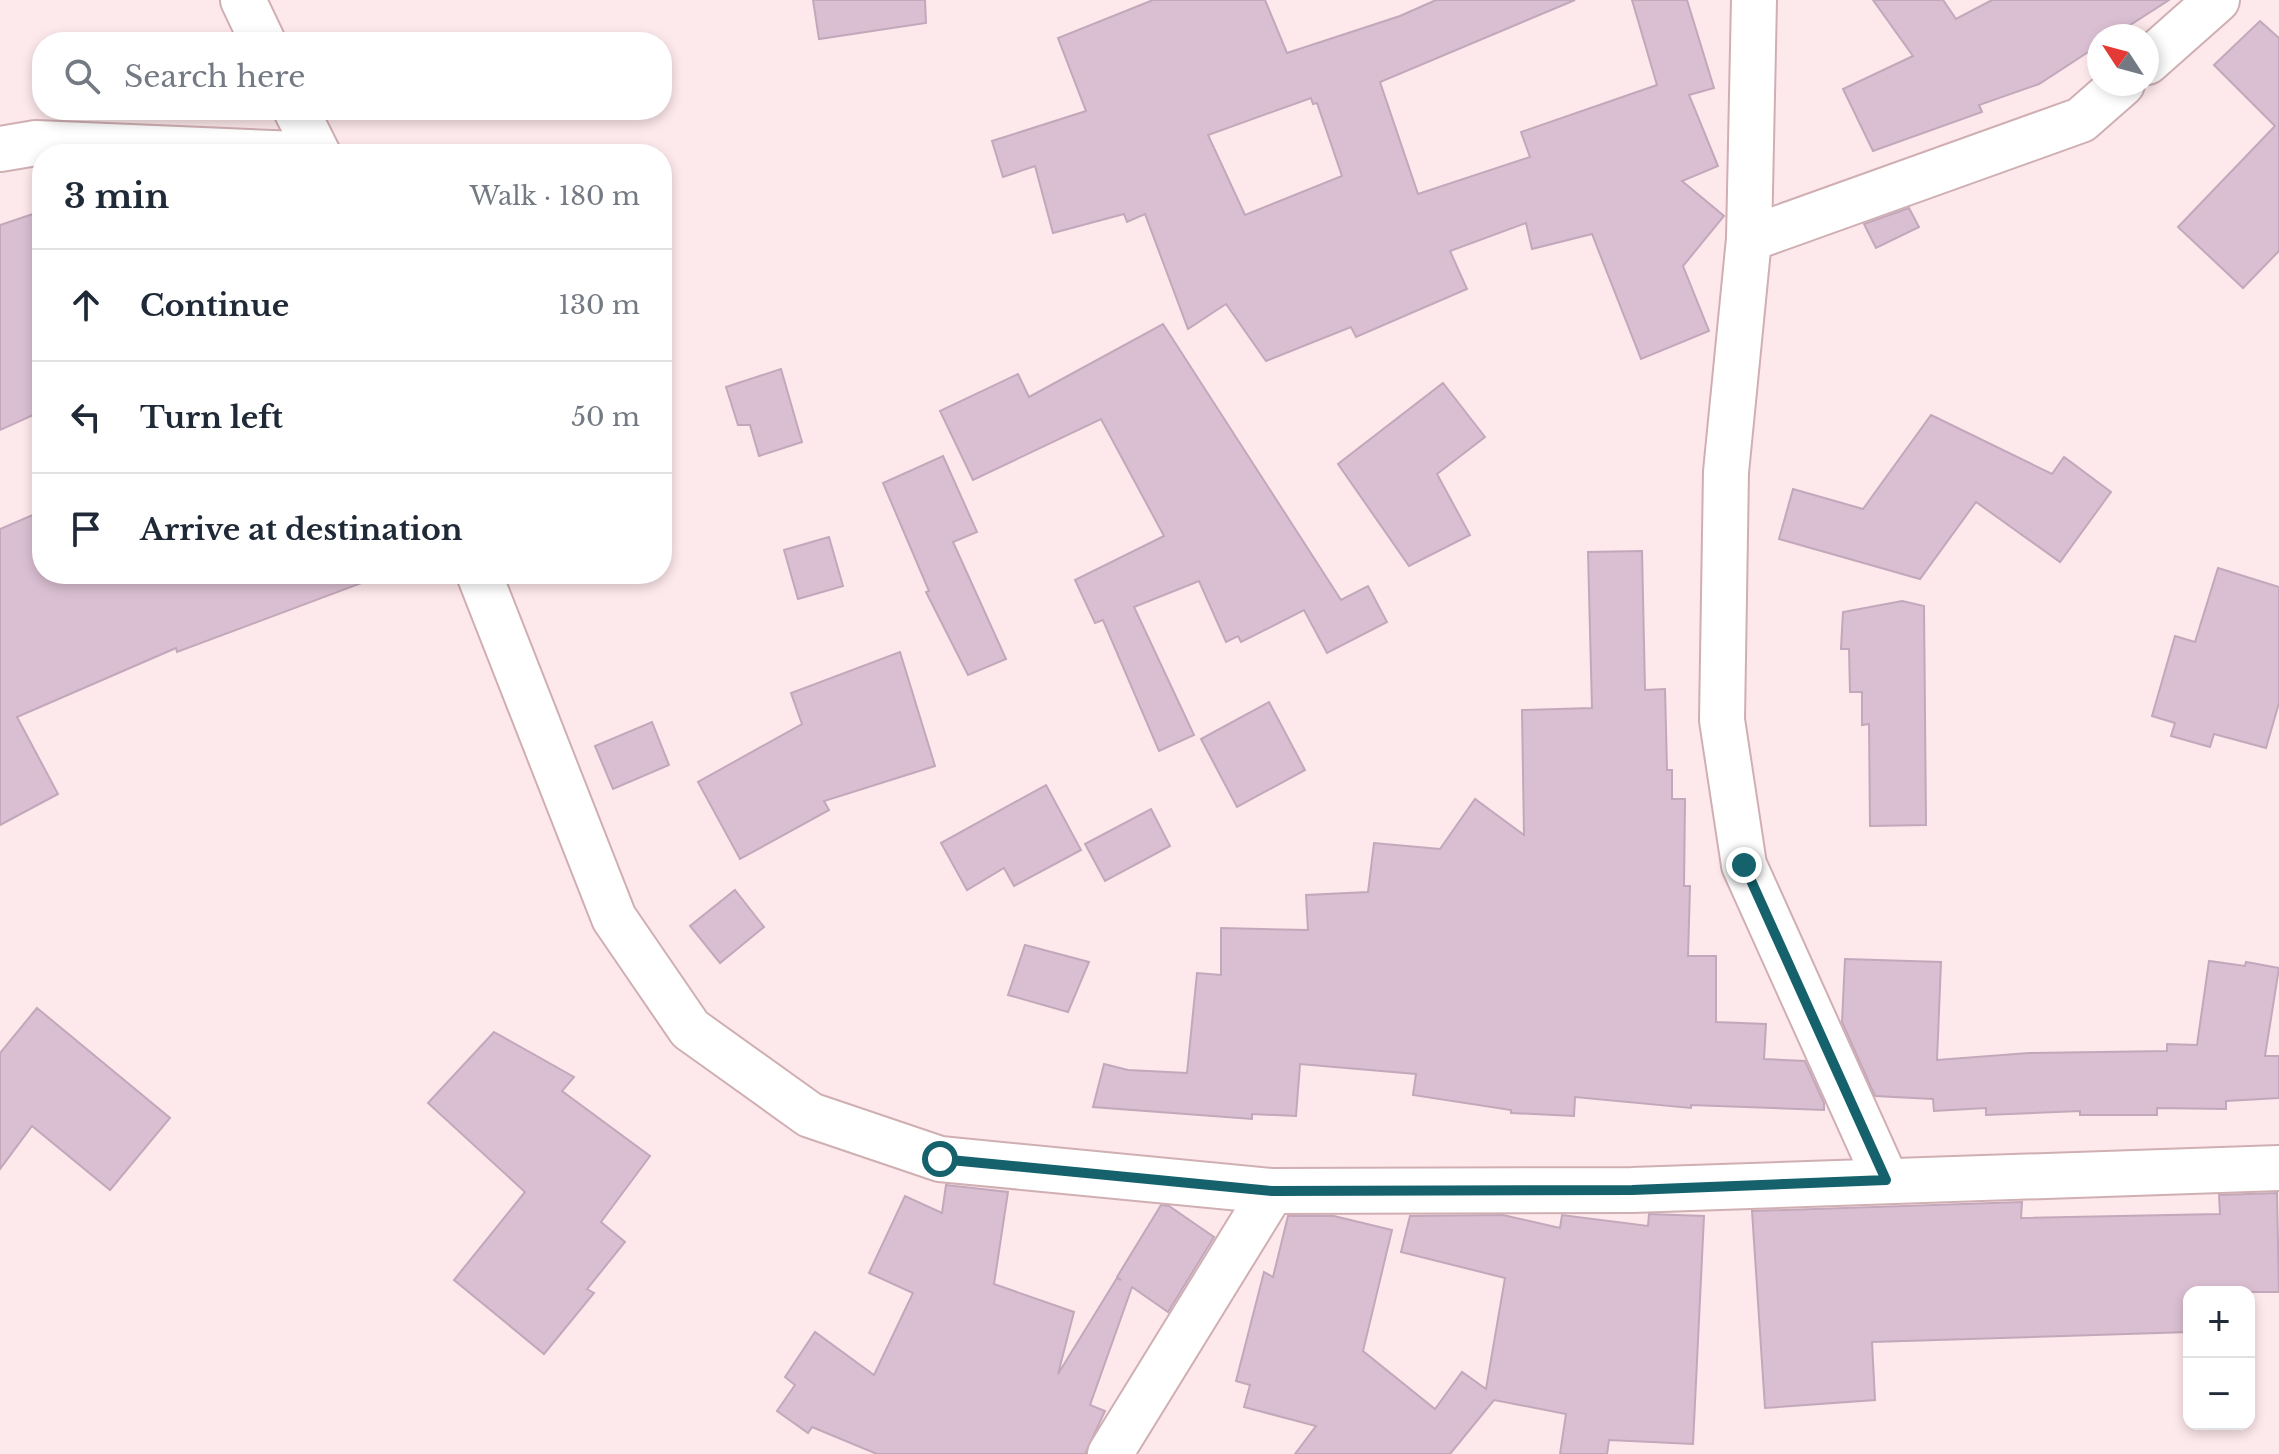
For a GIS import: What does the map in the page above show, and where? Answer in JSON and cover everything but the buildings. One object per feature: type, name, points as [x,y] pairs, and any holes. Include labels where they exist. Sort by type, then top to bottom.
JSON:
[{"type":"street","points":[[243,0],[258,32]]},
{"type":"street","points":[[1754,0],[1749,239],[1726,472],[1722,720],[1744,865],[1886,1180]]},
{"type":"street","points":[[2159,51],[2217,0]]},
{"type":"street","points":[[1749,239],[2081,120],[2108,96]]},
{"type":"street","points":[[301,120],[313,144]]},
{"type":"street","points":[[0,149],[36,143],[60,144]]},
{"type":"street","points":[[483,584],[614,918],[690,1029],[810,1115],[940,1159],[1272,1191],[1632,1190],[2279,1168]]},
{"type":"street","points":[[1110,1454],[1272,1191]]},
{"type":"route","points":[[940,1159],[1272,1191],[1632,1190],[1886,1180],[1744,865]]}]
